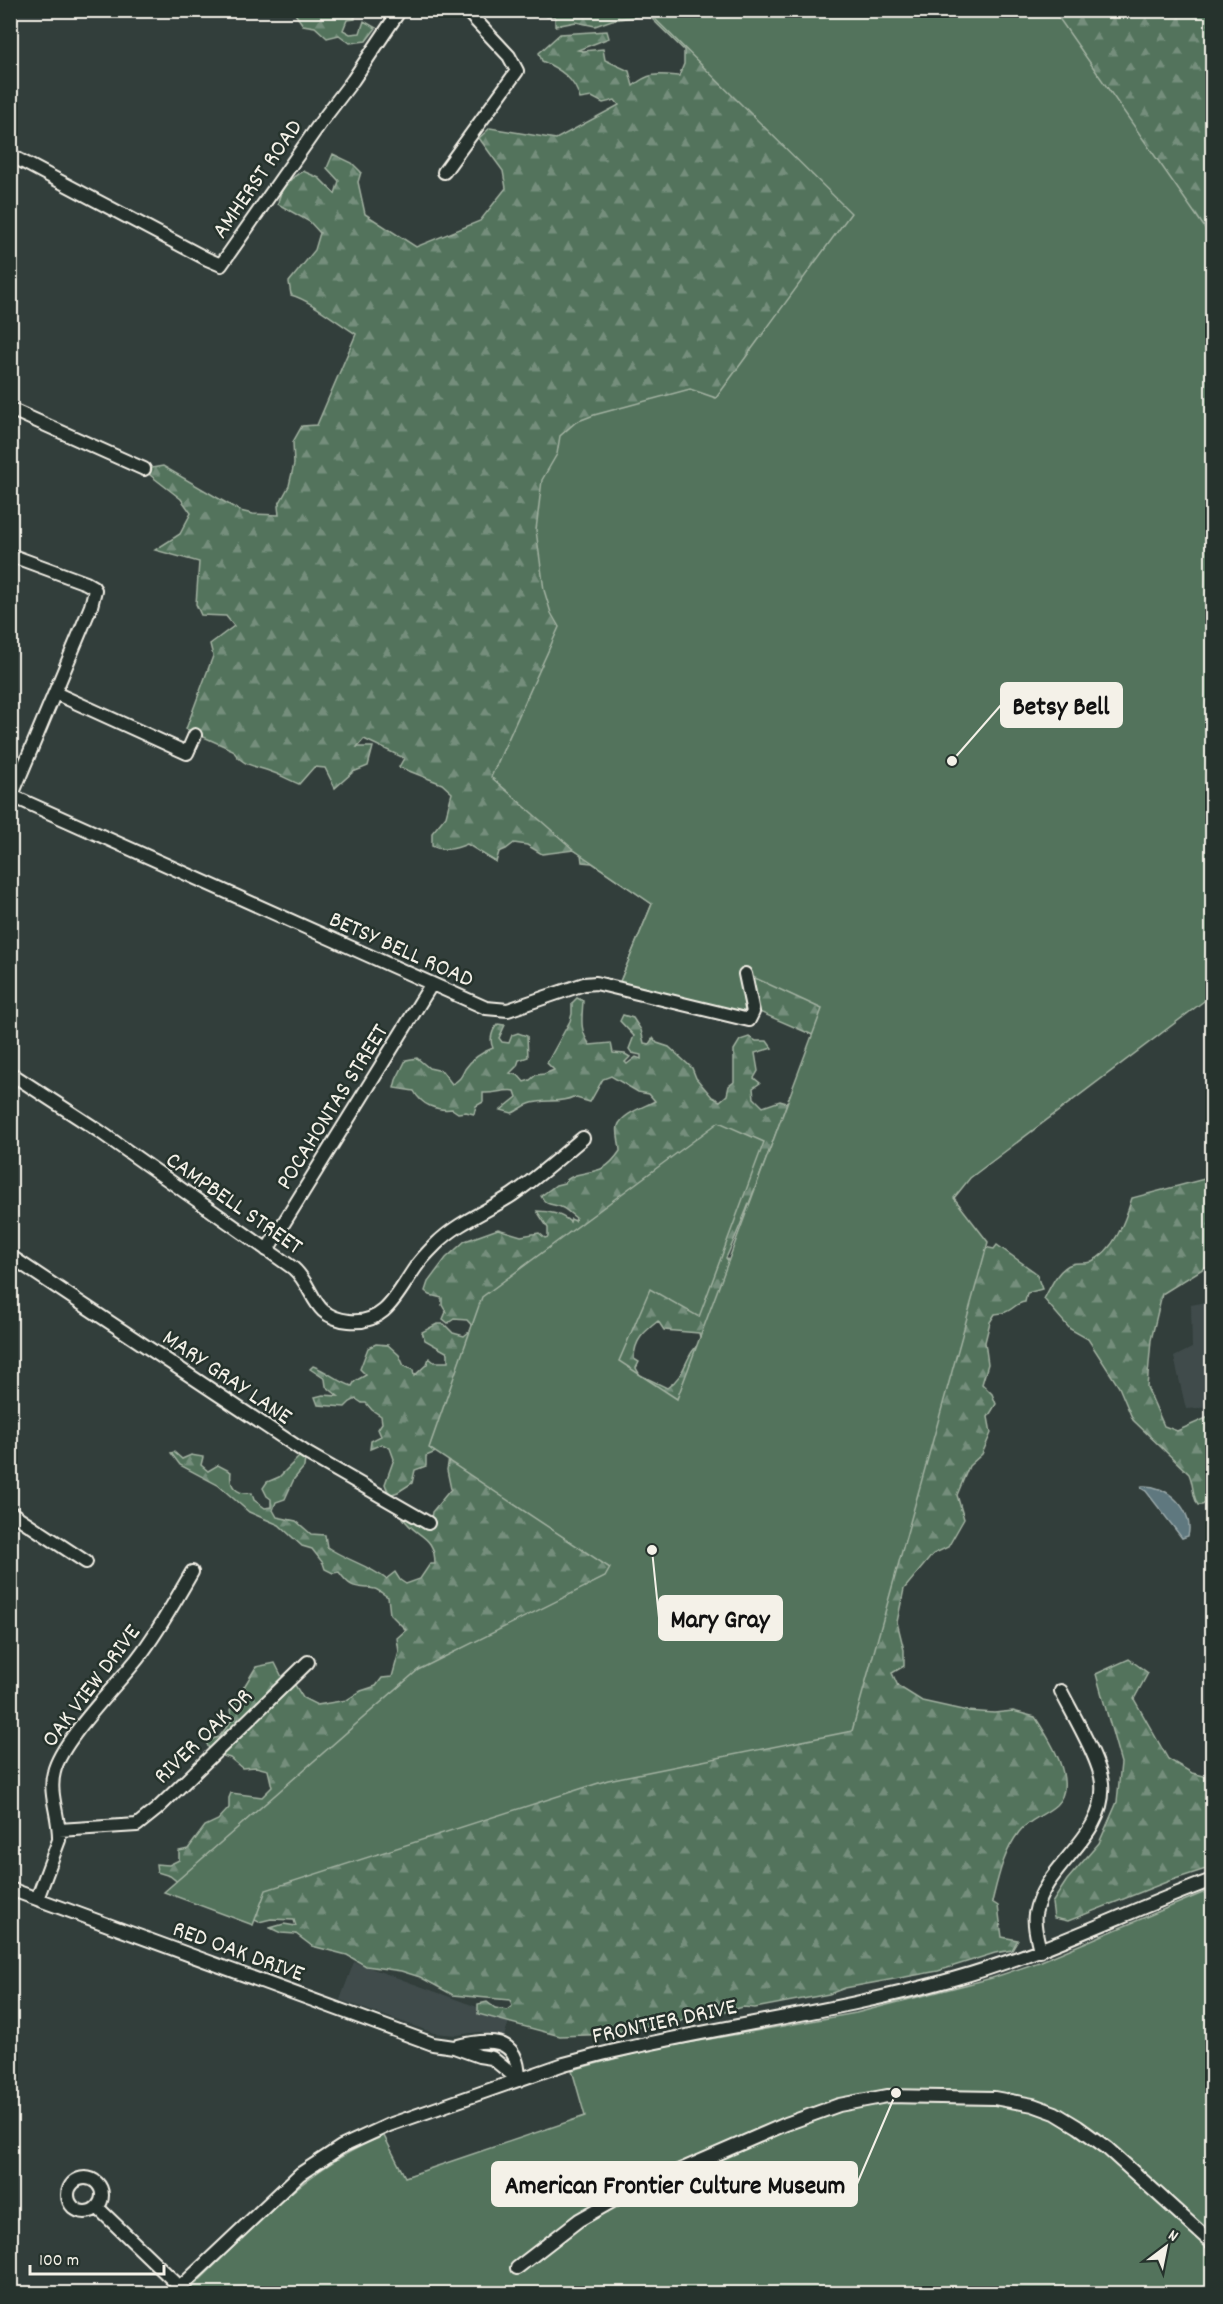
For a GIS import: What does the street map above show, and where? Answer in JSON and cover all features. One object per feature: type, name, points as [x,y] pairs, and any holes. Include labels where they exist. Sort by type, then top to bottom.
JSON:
[{"type":"street","name":"AMHERST ROAD","points":[[10,155],[207,259],[221,264],[353,80],[400,10]]},
{"type":"street","points":[[444,172],[518,71],[509,56],[466,10]]},
{"type":"street","points":[[10,409],[144,469]]},
{"type":"street","points":[[10,555],[91,585],[95,591],[91,606],[11,795]]},
{"type":"street","points":[[55,693],[187,753],[195,735]]},
{"type":"street","name":"BETSY BELL ROAD","points":[[11,795],[251,901],[430,985],[486,1008],[508,1010],[584,984],[596,983],[749,1020],[753,1012],[746,974]]},
{"type":"street","name":"POCAHONTAS STREET","points":[[267,1250],[430,985]]},
{"type":"street","name":"CAMPBELL STREET","points":[[10,1073],[99,1131],[298,1272],[313,1300],[327,1315],[350,1322],[370,1320],[383,1313],[416,1267],[443,1238],[465,1222],[511,1196],[583,1138]]},
{"type":"street","name":"MARY GRAY LANE","points":[[10,1256],[308,1454],[428,1524]]},
{"type":"street","points":[[10,1512],[86,1562]]},
{"type":"street","name":"OAK VIEW DRIVE","points":[[38,1899],[56,1850],[59,1830],[52,1786],[57,1762],[72,1739],[140,1655],[192,1572]]},
{"type":"street","name":"RIVER OAK DR","points":[[59,1830],[137,1825],[157,1809],[308,1662]]},
{"type":"street","points":[[1040,1950],[1035,1915],[1050,1881],[1089,1830],[1098,1813],[1101,1796],[1102,1781],[1097,1765],[1061,1691]]},
{"type":"street","name":"FRONTIER DRIVE","points":[[177,2290],[300,2174],[325,2157],[379,2129],[564,2064],[645,2044],[909,1991],[987,1969],[1040,1950],[1212,1880]]},
{"type":"street","name":"RED OAK DRIVE","points":[[10,1889],[434,2044],[454,2047],[478,2040],[503,2045],[510,2050],[519,2063],[519,2080]]},
{"type":"street","points":[[517,2268],[579,2220],[625,2194],[826,2109],[865,2099],[896,2096],[994,2098],[1033,2105],[1055,2114],[1107,2148],[1212,2243]]},
{"type":"street","points":[[97,2207],[177,2290]]},
{"type":"shaded area","points":[[1212,1301],[1212,1407],[1186,1409],[1174,1357],[1192,1348],[1191,1305]]},
{"type":"shaded area","points":[[354,1962],[510,2019],[504,2036],[479,2032],[457,2035],[434,2033],[340,2000]]},
{"type":"green space","points":[[293,11],[355,11],[355,19],[347,20],[343,30],[350,34],[360,33],[364,21],[376,28],[366,41],[350,43],[339,35],[327,38],[315,27],[303,25]]},
{"type":"green space","points":[[544,11],[1212,11],[1212,990],[944,1180],[979,1246],[994,1249],[997,1245],[1036,1273],[1042,1289],[1027,1293],[1025,1302],[1006,1312],[995,1314],[990,1322],[985,1342],[988,1364],[982,1384],[992,1394],[996,1404],[988,1417],[991,1433],[982,1454],[969,1466],[957,1495],[964,1519],[948,1547],[933,1554],[904,1589],[897,1622],[904,1650],[904,1666],[892,1673],[898,1686],[922,1701],[967,1711],[994,1713],[1013,1711],[1035,1717],[1059,1760],[1064,1785],[1062,1796],[1056,1805],[1023,1828],[1013,1840],[1002,1866],[992,1902],[998,1906],[1002,1937],[1018,1940],[1012,1950],[938,1971],[755,2008],[743,2007],[717,2014],[691,2011],[683,2020],[669,2028],[644,2026],[611,2034],[560,2036],[478,2014],[478,2004],[487,2002],[495,2008],[507,2010],[512,2006],[510,2000],[453,1995],[420,1977],[401,1971],[366,1966],[347,1955],[312,1946],[296,1934],[281,1933],[270,1928],[284,1924],[296,1926],[294,1920],[271,1919],[259,1922],[184,1887],[170,1876],[157,1872],[156,1864],[169,1865],[179,1860],[179,1851],[188,1849],[205,1826],[218,1820],[229,1808],[231,1793],[262,1797],[272,1787],[268,1770],[256,1767],[242,1768],[230,1758],[210,1752],[206,1741],[219,1737],[232,1720],[230,1710],[256,1667],[275,1663],[283,1679],[295,1685],[303,1698],[317,1705],[347,1700],[361,1691],[376,1686],[382,1678],[392,1677],[399,1652],[397,1638],[406,1630],[390,1614],[388,1597],[375,1589],[354,1586],[347,1582],[339,1572],[333,1573],[325,1569],[312,1549],[302,1546],[279,1525],[249,1512],[218,1485],[180,1465],[171,1453],[174,1452],[182,1459],[191,1455],[203,1457],[201,1465],[208,1471],[218,1465],[231,1472],[231,1481],[235,1488],[242,1493],[252,1493],[254,1500],[265,1508],[271,1507],[271,1499],[263,1488],[267,1482],[279,1477],[299,1457],[305,1459],[304,1467],[294,1479],[285,1499],[276,1502],[273,1510],[277,1517],[296,1521],[311,1534],[325,1535],[327,1547],[386,1579],[395,1572],[406,1584],[420,1579],[430,1564],[435,1564],[434,1554],[428,1542],[403,1518],[406,1515],[430,1525],[432,1512],[451,1489],[447,1470],[449,1458],[438,1451],[426,1456],[426,1466],[415,1470],[412,1483],[389,1495],[385,1484],[394,1459],[390,1448],[382,1444],[370,1449],[371,1441],[381,1436],[378,1429],[382,1423],[381,1416],[366,1403],[356,1399],[345,1407],[318,1405],[315,1397],[338,1396],[326,1386],[325,1379],[310,1369],[313,1366],[352,1386],[355,1381],[366,1375],[360,1369],[368,1348],[376,1344],[388,1345],[399,1355],[404,1366],[413,1370],[414,1376],[427,1364],[429,1358],[434,1362],[448,1362],[448,1353],[425,1340],[422,1332],[437,1324],[444,1324],[453,1333],[464,1336],[474,1328],[467,1320],[454,1319],[448,1323],[443,1319],[446,1312],[442,1305],[442,1298],[425,1291],[428,1282],[446,1258],[465,1241],[498,1229],[521,1236],[539,1233],[545,1238],[548,1237],[548,1228],[537,1211],[555,1214],[570,1222],[571,1219],[575,1221],[576,1218],[567,1210],[548,1203],[541,1196],[567,1179],[598,1170],[608,1164],[620,1151],[617,1132],[620,1122],[629,1114],[655,1101],[649,1094],[638,1092],[611,1076],[603,1079],[590,1102],[573,1097],[540,1101],[512,1113],[501,1110],[517,1097],[515,1091],[483,1093],[483,1102],[476,1106],[474,1114],[458,1113],[452,1109],[430,1106],[414,1091],[394,1088],[406,1060],[417,1058],[429,1068],[442,1071],[452,1084],[460,1078],[474,1059],[493,1048],[491,1038],[494,1029],[498,1024],[505,1025],[499,1038],[502,1042],[509,1043],[512,1035],[518,1033],[527,1036],[528,1057],[519,1060],[510,1073],[518,1075],[524,1082],[530,1080],[536,1075],[554,1070],[547,1063],[570,1021],[572,1003],[577,998],[583,1001],[583,1029],[590,1045],[611,1043],[613,1053],[630,1057],[625,1062],[627,1064],[636,1057],[641,1059],[641,1055],[632,1053],[629,1049],[634,1036],[620,1021],[623,1015],[633,1018],[641,1030],[644,1043],[649,1044],[653,1038],[657,1043],[669,1047],[692,1068],[696,1078],[712,1097],[720,1101],[727,1095],[729,1086],[734,1082],[734,1050],[740,1040],[749,1037],[756,1041],[767,1041],[772,1048],[755,1053],[758,1071],[754,1078],[760,1083],[753,1088],[754,1098],[763,1107],[780,1101],[787,1103],[726,1258],[732,1265],[815,1036],[755,1010],[745,1013],[619,984],[652,904],[592,863],[582,862],[581,854],[574,850],[542,854],[527,845],[514,843],[499,852],[496,862],[467,844],[449,849],[432,846],[432,833],[446,816],[452,793],[442,784],[399,767],[404,758],[364,739],[357,747],[373,747],[368,766],[353,772],[335,788],[325,768],[314,767],[299,784],[248,764],[240,759],[233,750],[186,729],[213,656],[210,644],[234,626],[226,616],[201,615],[196,604],[199,562],[155,550],[180,534],[191,513],[181,499],[150,475],[152,468],[163,466],[240,511],[279,515],[278,506],[289,486],[294,464],[293,442],[302,426],[317,425],[356,334],[315,307],[291,295],[289,282],[315,250],[320,233],[310,222],[278,204],[283,189],[290,180],[303,171],[319,178],[335,194],[339,181],[327,168],[333,154],[352,163],[361,172],[358,182],[365,214],[416,247],[480,221],[506,188],[503,171],[479,138],[490,128],[556,139],[619,105],[615,100],[603,103],[592,97],[580,99],[571,80],[542,61],[539,53],[560,34],[607,31],[609,38],[578,50],[603,49],[605,60],[629,71],[633,86],[644,78],[654,75],[679,76],[684,64],[684,50],[648,15],[612,20],[595,26],[576,22],[555,26],[555,16],[547,17]],"holes":[[[658,1321],[664,1330],[699,1333],[701,1342],[691,1353],[679,1377],[667,1388],[640,1375],[636,1368],[639,1362],[634,1359],[634,1352],[644,1333]]]},
{"type":"green space","points":[[647,11],[1054,11],[1212,238],[1212,995],[970,1178],[954,1198],[988,1242],[852,1731],[608,1780],[266,1890],[253,1925],[164,1892],[418,1670],[605,1577],[610,1568],[429,1448],[482,1297],[719,1122],[764,1142],[699,1317],[650,1289],[619,1361],[677,1399],[822,1009],[740,971],[745,1013],[619,984],[652,904],[574,850],[491,777],[559,627],[551,613],[544,590],[536,530],[542,480],[557,454],[560,436],[576,422],[594,415],[690,389],[716,398],[851,213]]},
{"type":"green space","points":[[1212,1177],[1212,1263],[1162,1294],[1151,1340],[1147,1387],[1164,1426],[1177,1431],[1209,1417],[1212,1420],[1212,1503],[1209,1501],[1198,1505],[1189,1474],[1133,1420],[1119,1387],[1088,1339],[1070,1329],[1044,1299],[1055,1279],[1067,1266],[1090,1262],[1106,1251],[1118,1235],[1132,1198]]},
{"type":"green space","points":[[1129,1659],[1148,1673],[1134,1699],[1168,1759],[1192,1773],[1212,1778],[1212,1867],[1169,1881],[1068,1921],[1054,1918],[1052,1903],[1067,1880],[1099,1843],[1117,1802],[1121,1763],[1096,1674]]},
{"type":"green space","points":[[1212,1889],[1212,2293],[185,2294],[301,2184],[354,2150],[384,2136],[405,2177],[585,2116],[572,2070],[648,2050],[856,2013],[992,1978],[1039,1962]]},
{"type":"water","points":[[1142,1486],[1160,1489],[1177,1500],[1187,1517],[1188,1536],[1182,1538],[1146,1491],[1141,1488]]},
{"type":"place","name":"Betsy Bell","points":[[952,761]]},
{"type":"place","name":"Mary Gray","points":[[652,1550]]},
{"type":"place","name":"American Frontier Culture Museum","points":[[896,2093]]}]
